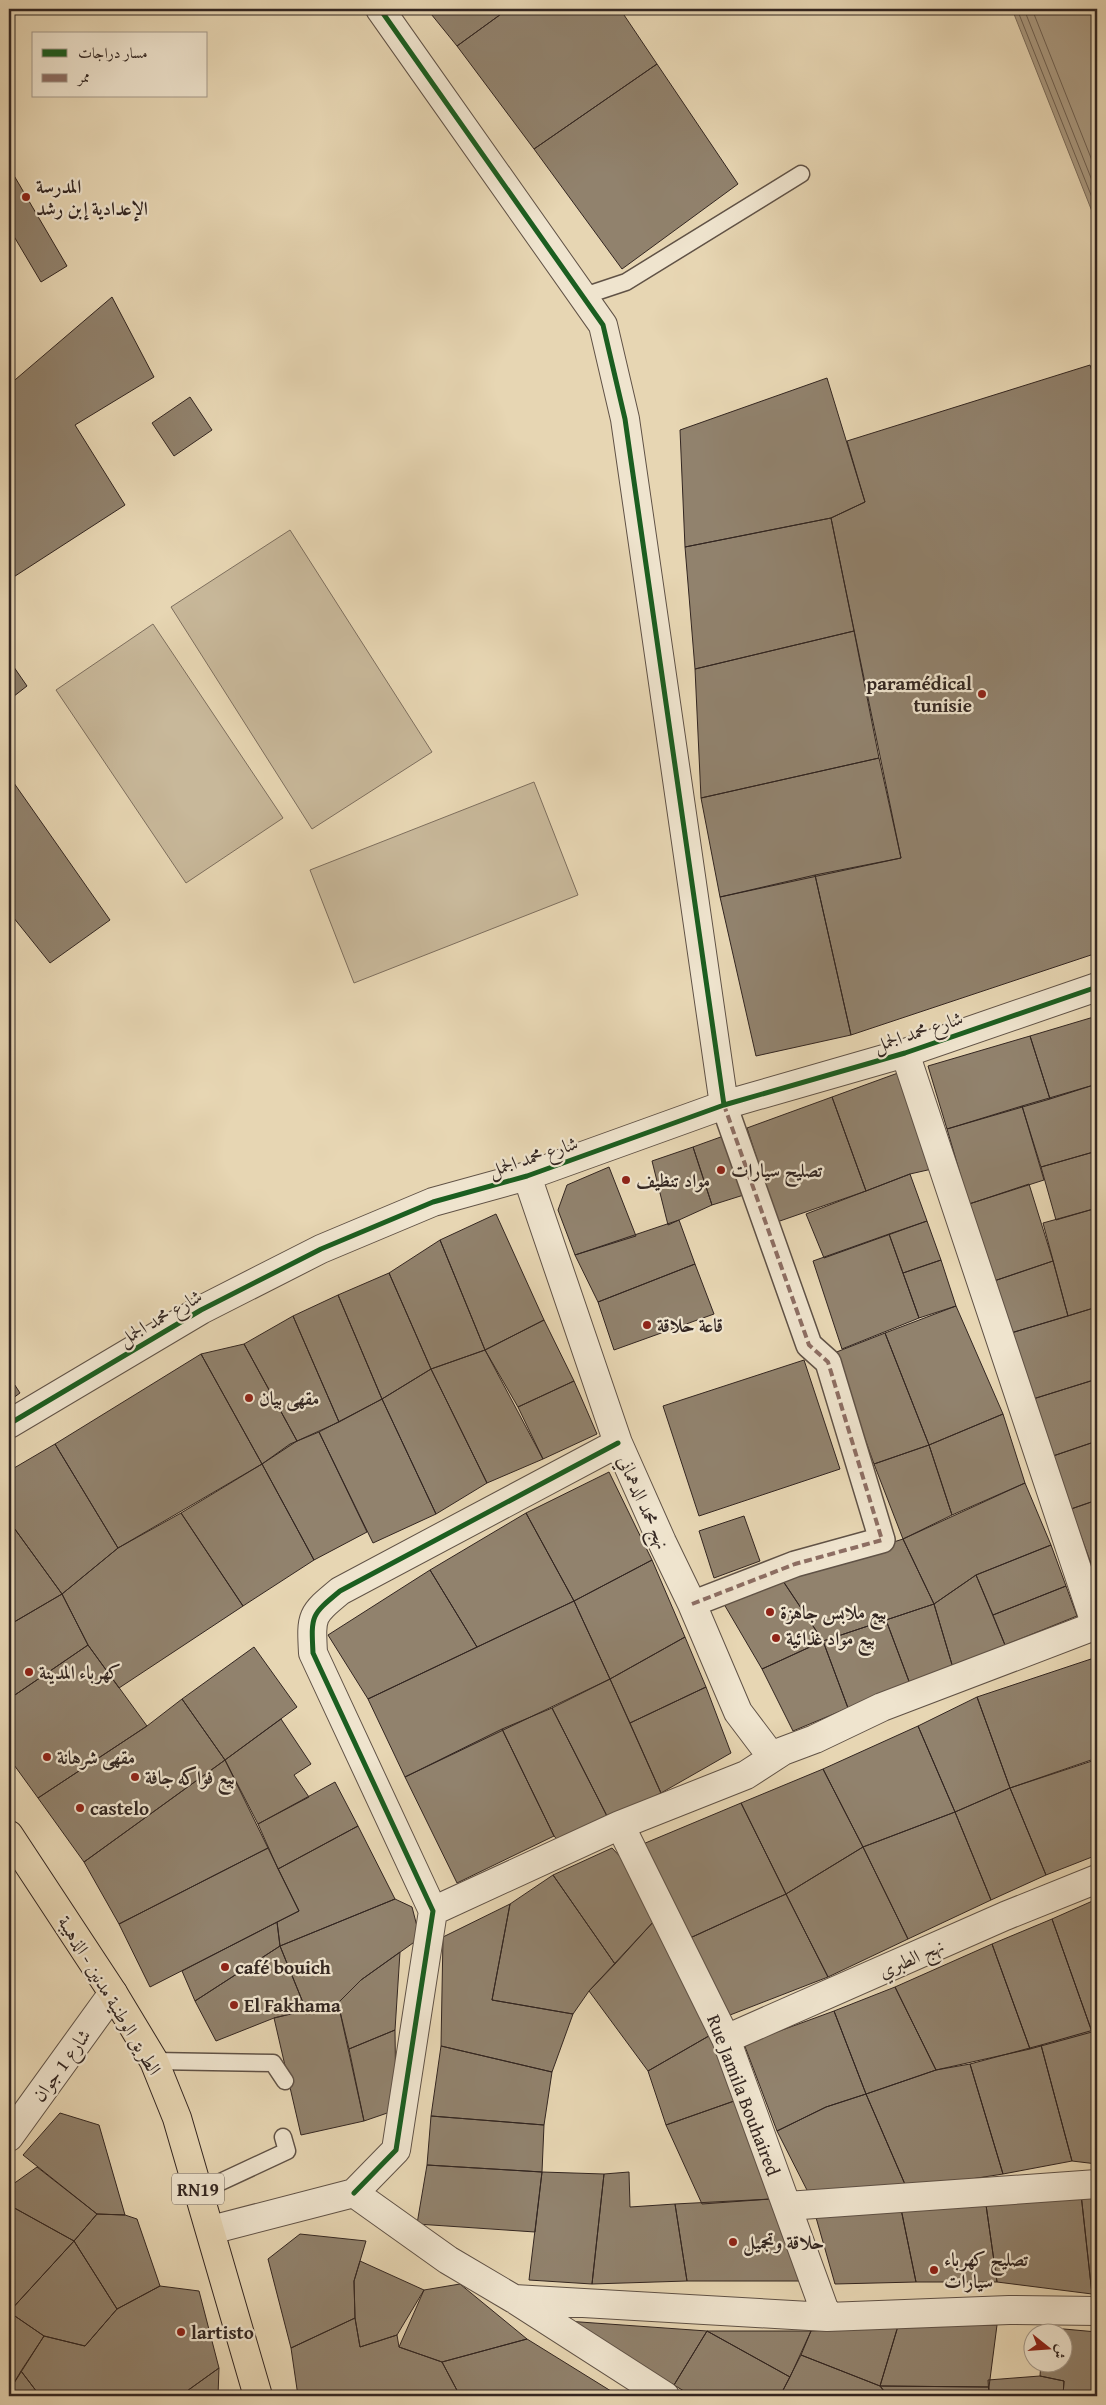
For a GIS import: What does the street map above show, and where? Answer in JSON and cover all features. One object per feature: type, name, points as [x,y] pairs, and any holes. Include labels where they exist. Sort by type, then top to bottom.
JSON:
[{"type":"main road","name":"الطريق الوطنية مدنين - الذهيبة","points":[[9,1835],[113,1993],[154,2061],[177,2118],[258,2396]]},
{"type":"street","points":[[380,9],[603,325],[625,419],[724,1105],[809,1345],[828,1362],[882,1540],[795,1564],[692,1604]]},
{"type":"street","name":"شارع محمد الجمل","points":[[9,1424],[201,1310],[321,1249],[433,1202],[527,1176],[724,1105],[905,1053],[1097,987]]},
{"type":"street","points":[[433,1911],[620,1825],[746,1774],[772,1757],[882,1707],[1097,1626],[905,1053]]},
{"type":"street","name":"نهج محمد الدهماني","points":[[527,1176],[618,1443],[692,1604],[738,1712],[772,1757]]},
{"type":"street","points":[[211,2230],[354,2193],[396,2150],[433,1911],[313,1653],[312,1626],[316,1611],[340,1591],[618,1443]]},
{"type":"street","name":"Rue Jamila Bouhaired","points":[[620,1825],[726,2040],[827,2317]]},
{"type":"street","name":"نهج الطبري","points":[[726,2040],[1005,1916],[1097,1879]]},
{"type":"street","name":"شارع 1 جوان","points":[[9,2137],[113,1993]]},
{"type":"street","points":[[787,2206],[1097,2184]]},
{"type":"street","points":[[354,2193],[448,2260],[514,2299],[665,2396]]},
{"type":"street","points":[[514,2299],[827,2317],[1008,2310],[1097,2311]]},
{"type":"lane","points":[[584,296],[626,282],[802,174]]},
{"type":"lane","points":[[154,2061],[273,2063],[285,2081]]},
{"type":"lane","points":[[199,2192],[287,2151],[282,2137]]},
{"type":"shaded area","points":[[290,530],[432,752],[312,829],[171,607]]},
{"type":"shaded area","points":[[153,624],[283,818],[186,883],[56,690]]},
{"type":"shaded area","points":[[534,782],[578,895],[354,983],[310,870]]},
{"type":"water","points":[[1012,9],[1097,9],[1097,224]]},
{"type":"building","points":[[427,9],[508,9],[457,46]]},
{"type":"building","points":[[508,9],[620,9],[657,64],[534,149],[457,46]]},
{"type":"building","points":[[657,64],[738,184],[622,269],[534,149]]},
{"type":"building","points":[[9,167],[67,266],[41,282],[9,228]]},
{"type":"building","points":[[112,297],[154,377],[75,425],[125,505],[9,580],[9,385]]},
{"type":"building","name":"paramédical tunisie","points":[[1090,365],[1097,386],[1097,953],[851,1035],[815,875],[901,858],[831,518],[865,502],[847,441]]},
{"type":"building","points":[[827,378],[865,502],[831,518],[685,547],[680,430]]},
{"type":"building","points":[[190,397],[212,430],[174,456],[152,423]]},
{"type":"building","points":[[831,518],[854,631],[695,669],[685,547]]},
{"type":"building","points":[[854,631],[879,758],[701,798],[695,669]]},
{"type":"building","points":[[9,660],[27,686],[9,700]]},
{"type":"building","points":[[879,758],[901,858],[720,897],[701,798]]},
{"type":"building","points":[[9,776],[110,920],[50,963],[9,912]]},
{"type":"building","points":[[815,875],[851,1035],[756,1056],[720,897]]},
{"type":"building","points":[[1097,1016],[1097,1084],[1050,1099],[1030,1036]]},
{"type":"building","points":[[1030,1036],[1050,1099],[947,1129],[928,1066]]},
{"type":"building","points":[[898,1073],[932,1169],[910,1174],[866,1191],[832,1097]]},
{"type":"building","points":[[1097,1084],[1097,1151],[1041,1167],[1022,1106]]},
{"type":"building","points":[[832,1097],[866,1191],[777,1222],[747,1128]]},
{"type":"building","points":[[1022,1106],[1044,1180],[969,1204],[947,1129]]},
{"type":"building","name":"تصليح سيارات","points":[[729,1134],[750,1193],[712,1205],[693,1147]]},
{"type":"building","points":[[693,1147],[712,1205],[668,1225],[652,1161]]},
{"type":"building","points":[[1097,1151],[1097,1208],[1056,1220],[1041,1167]]},
{"type":"building","points":[[609,1167],[636,1236],[575,1255],[558,1210],[567,1185]]},
{"type":"building","points":[[910,1174],[927,1221],[824,1258],[806,1214]]},
{"type":"building","points":[[1029,1184],[1053,1261],[994,1281],[969,1204]]},
{"type":"building","points":[[1097,1208],[1097,1307],[1068,1316],[1043,1223]]},
{"type":"building","points":[[496,1214],[544,1320],[485,1350],[440,1240]]},
{"type":"building","points":[[679,1220],[695,1264],[598,1302],[575,1255]]},
{"type":"building","points":[[927,1221],[941,1260],[903,1273],[889,1234]]},
{"type":"building","points":[[889,1234],[919,1318],[842,1349],[813,1261]]},
{"type":"building","points":[[440,1240],[485,1350],[431,1369],[389,1273]]},
{"type":"building","points":[[941,1260],[956,1306],[919,1318],[903,1273]]},
{"type":"building","points":[[1053,1261],[1068,1316],[1011,1333],[994,1281]]},
{"type":"building","points":[[695,1264],[714,1314],[614,1350],[598,1302]]},
{"type":"building","points":[[389,1273],[431,1369],[382,1399],[338,1295]]},
{"type":"building","points":[[338,1295],[382,1399],[339,1422],[293,1316]]},
{"type":"building","points":[[956,1306],[1003,1414],[929,1445],[885,1333]]},
{"type":"building","points":[[1097,1307],[1097,1379],[1033,1399],[1011,1333]]},
{"type":"building","points":[[293,1316],[339,1422],[297,1441],[244,1344]]},
{"type":"building","points":[[544,1320],[574,1381],[518,1407],[485,1350]]},
{"type":"building","points":[[885,1333],[929,1445],[874,1464],[834,1353]]},
{"type":"building","name":"مقهى بيان","points":[[244,1344],[297,1441],[262,1464],[201,1354]]},
{"type":"building","points":[[485,1350],[543,1459],[487,1483],[431,1369]]},
{"type":"building","points":[[201,1354],[262,1464],[118,1548],[55,1444]]},
{"type":"building","points":[[804,1360],[840,1469],[699,1516],[663,1406]]},
{"type":"building","points":[[431,1369],[487,1483],[436,1514],[382,1399]]},
{"type":"building","points":[[9,1376],[20,1393],[9,1401]]},
{"type":"building","points":[[1097,1379],[1097,1441],[1053,1456],[1033,1399]]},
{"type":"building","points":[[574,1381],[597,1434],[543,1459],[518,1407]]},
{"type":"building","points":[[382,1399],[436,1514],[373,1543],[319,1432]]},
{"type":"building","points":[[1003,1414],[1025,1483],[952,1515],[929,1445]]},
{"type":"building","points":[[319,1432],[367,1532],[314,1560],[262,1464],[290,1444]]},
{"type":"building","points":[[1097,1441],[1097,1500],[1071,1509],[1053,1456]]},
{"type":"building","points":[[55,1444],[118,1548],[62,1594],[9,1521],[9,1471]]},
{"type":"building","points":[[929,1445],[952,1515],[903,1539],[874,1464]]},
{"type":"building","points":[[262,1464],[314,1560],[243,1606],[181,1513]]},
{"type":"building","points":[[609,1472],[652,1560],[574,1601],[526,1513]]},
{"type":"building","points":[[1025,1483],[1051,1545],[976,1575],[934,1604],[903,1539]]},
{"type":"building","points":[[1097,1500],[1097,1580],[1071,1509]]},
{"type":"building","points":[[181,1513],[243,1606],[119,1688],[88,1645],[62,1594],[118,1548]]},
{"type":"building","points":[[526,1513],[574,1601],[477,1647],[430,1570]]},
{"type":"building","points":[[744,1516],[760,1561],[714,1578],[699,1531]]},
{"type":"building","points":[[9,1521],[62,1594],[9,1625]]},
{"type":"building","points":[[903,1539],[934,1604],[823,1641],[781,1578]]},
{"type":"building","points":[[1051,1545],[1066,1586],[993,1615],[976,1575]]},
{"type":"building","points":[[652,1560],[685,1637],[610,1679],[574,1601]]},
{"type":"building","points":[[430,1570],[477,1647],[368,1699],[328,1635]]},
{"type":"building","points":[[976,1575],[1005,1645],[953,1668],[934,1604]]},
{"type":"building","points":[[781,1578],[823,1641],[762,1669],[721,1599]]},
{"type":"building","points":[[1066,1586],[1077,1616],[1005,1645],[993,1615]]},
{"type":"building","name":"كهرباء المدينة","points":[[62,1594],[88,1645],[9,1699],[9,1625]]},
{"type":"building","points":[[574,1601],[610,1679],[405,1777],[368,1699]]},
{"type":"building","points":[[934,1604],[953,1668],[910,1684],[886,1620]]},
{"type":"building","points":[[886,1620],[910,1684],[848,1708],[823,1641]]},
{"type":"building","points":[[685,1637],[706,1687],[630,1723],[610,1679]]},
{"type":"building","points":[[823,1641],[848,1708],[793,1731],[762,1669]]},
{"type":"building","points":[[88,1645],[147,1726],[38,1798],[9,1758],[9,1699]]},
{"type":"building","points":[[254,1647],[297,1707],[225,1760],[182,1699]]},
{"type":"building","points":[[1091,1659],[1097,1679],[1097,1758],[1010,1788],[977,1697]]},
{"type":"building","points":[[610,1679],[661,1793],[609,1820],[552,1708]]},
{"type":"building","points":[[706,1687],[731,1753],[661,1793],[630,1723]]},
{"type":"building","points":[[977,1697],[1010,1788],[955,1812],[918,1726]]},
{"type":"building","name":"بيع فواكه جافة","points":[[182,1699],[225,1760],[84,1862],[38,1798],[147,1726]]},
{"type":"building","points":[[552,1708],[609,1820],[564,1847],[554,1836],[502,1729]]},
{"type":"building","points":[[281,1719],[311,1764],[294,1775],[309,1797],[258,1824],[225,1760]]},
{"type":"building","points":[[918,1726],[955,1812],[863,1847],[823,1769]]},
{"type":"building","points":[[502,1729],[554,1836],[457,1883],[405,1777]]},
{"type":"building","points":[[1097,1759],[1097,1776],[1092,1761]]},
{"type":"building","points":[[225,1760],[268,1848],[119,1924],[84,1862]]},
{"type":"building","points":[[1092,1761],[1097,1776],[1097,1855],[1046,1875],[1010,1788]]},
{"type":"building","points":[[823,1769],[863,1847],[786,1894],[741,1803]]},
{"type":"building","points":[[335,1782],[358,1826],[278,1869],[258,1824]]},
{"type":"building","points":[[1010,1788],[1046,1875],[991,1900],[955,1812]]},
{"type":"building","points":[[741,1803],[786,1894],[690,1938],[643,1844]]},
{"type":"building","points":[[955,1812],[991,1900],[908,1939],[863,1847]]},
{"type":"building","points":[[358,1826],[395,1899],[280,1946],[277,1922],[299,1911],[278,1869]]},
{"type":"building","points":[[863,1847],[908,1939],[828,1977],[786,1894]]},
{"type":"building","points":[[268,1848],[299,1911],[150,1987],[119,1924]]},
{"type":"building","points":[[612,1848],[627,1864],[655,1920],[615,1964],[553,1875]]},
{"type":"building","points":[[553,1875],[615,1964],[589,1991],[573,2014],[492,2000],[510,1904]]},
{"type":"building","points":[[786,1894],[828,1977],[730,2015],[690,1938]]},
{"type":"building","points":[[395,1899],[412,1907],[420,1938],[361,1980],[338,2003],[306,2010],[280,1946]]},
{"type":"building","points":[[1097,1899],[1097,2029],[1092,2032],[1052,1919]]},
{"type":"building","points":[[510,1904],[492,2000],[573,2014],[552,2072],[441,2046],[443,1937]]},
{"type":"building","points":[[1052,1919],[1092,2032],[1030,2049],[992,1944]]},
{"type":"building","points":[[655,1920],[714,2033],[648,2071],[589,1991]]},
{"type":"building","points":[[277,1922],[280,1946],[195,2001],[182,1971]]},
{"type":"building","points":[[992,1944],[1030,2049],[936,2070],[895,1987]]},
{"type":"building","points":[[280,1946],[306,2010],[274,2018],[216,2041],[195,2001]]},
{"type":"building","points":[[400,1952],[395,2030],[349,2049],[338,2003],[361,1980]]},
{"type":"building","points":[[895,1987],[936,2070],[866,2094],[834,2011]]},
{"type":"building","points":[[338,2003],[364,2121],[301,2135],[274,2018]]},
{"type":"building","points":[[834,2011],[866,2094],[826,2107],[777,2131],[744,2044]]},
{"type":"building","points":[[1097,2029],[1097,2164],[1072,2161],[1041,2045]]},
{"type":"building","points":[[395,2030],[396,2110],[364,2121],[349,2049]]},
{"type":"building","points":[[714,2033],[737,2100],[666,2125],[648,2071]]},
{"type":"building","points":[[1041,2045],[1072,2161],[1003,2174],[970,2064]]},
{"type":"building","points":[[441,2046],[552,2072],[544,2125],[431,2116]]},
{"type":"building","points":[[970,2064],[1003,2174],[907,2189],[866,2094],[936,2070]]},
{"type":"building","points":[[866,2094],[907,2189],[811,2198],[777,2131],[826,2107]]},
{"type":"building","points":[[737,2100],[771,2199],[702,2204],[666,2125]]},
{"type":"building","points":[[60,2113],[99,2125],[125,2215],[97,2214],[23,2155]]},
{"type":"building","points":[[431,2116],[544,2125],[542,2172],[427,2165]]},
{"type":"building","points":[[427,2165],[542,2172],[535,2232],[417,2224]]},
{"type":"building","points":[[37,2167],[97,2214],[74,2241],[9,2205],[9,2187]]},
{"type":"building","points":[[542,2172],[604,2174],[592,2284],[529,2280]]},
{"type":"building","points":[[629,2172],[630,2207],[675,2204],[687,2281],[592,2284],[604,2174]]},
{"type":"building","points":[[1097,2193],[1097,2294],[1092,2294],[1081,2194]]},
{"type":"building","points":[[1081,2194],[1092,2294],[997,2282],[985,2198]]},
{"type":"building","points":[[985,2198],[997,2282],[916,2282],[900,2204]]},
{"type":"building","points":[[771,2199],[800,2281],[687,2281],[675,2204]]},
{"type":"building","points":[[900,2204],[916,2282],[835,2284],[815,2214]]},
{"type":"building","points":[[9,2205],[74,2241],[9,2312]]},
{"type":"building","points":[[97,2214],[125,2215],[137,2219],[160,2286],[117,2309],[74,2241]]},
{"type":"building","points":[[300,2234],[366,2241],[354,2281],[355,2318],[291,2348],[268,2259]]},
{"type":"building","points":[[74,2241],[117,2309],[85,2346],[44,2336],[9,2312]]},
{"type":"building","points":[[360,2261],[424,2290],[397,2335],[360,2347],[355,2318],[354,2281]]},
{"type":"building","points":[[460,2284],[527,2339],[442,2362],[399,2347],[424,2290]]},
{"type":"building","points":[[160,2286],[199,2291],[219,2368],[180,2396],[40,2396],[21,2371],[44,2336],[85,2346],[117,2309]]},
{"type":"building","points":[[9,2312],[44,2336],[9,2391]]},
{"type":"building","points":[[355,2318],[360,2347],[397,2335],[399,2347],[442,2362],[460,2396],[298,2396],[291,2348]]},
{"type":"building","points":[[566,2321],[707,2331],[674,2385]]},
{"type":"building","points":[[997,2325],[989,2387],[880,2386],[898,2326]]},
{"type":"building","points":[[898,2326],[880,2386],[801,2355],[811,2331]]},
{"type":"building","points":[[1074,2330],[1097,2332],[1097,2396],[1063,2396],[1064,2381],[1040,2376],[1040,2372],[1074,2372]]},
{"type":"building","points":[[707,2331],[790,2377],[780,2396],[692,2396],[674,2385]]},
{"type":"building","points":[[707,2331],[811,2331],[790,2377]]},
{"type":"building","points":[[527,2339],[619,2396],[460,2396],[442,2362]]},
{"type":"building","points":[[801,2355],[880,2386],[888,2396],[780,2396]]},
{"type":"building","points":[[219,2368],[218,2396],[180,2396]]},
{"type":"building","points":[[21,2371],[40,2396],[9,2396],[9,2391]]},
{"type":"building","points":[[1040,2376],[1064,2381],[1063,2396],[989,2396],[988,2380]]},
{"type":"building","points":[[880,2386],[989,2387],[989,2396],[888,2396]]},
{"type":"marked path","points":[[692,1604],[795,1564],[882,1540],[828,1362],[809,1345],[724,1105]]},
{"type":"cycle path","points":[[380,9],[603,325],[625,419],[724,1105]]},
{"type":"cycle path","points":[[9,1424],[201,1310],[321,1249],[433,1202],[527,1176],[724,1105],[905,1053],[1097,987]]},
{"type":"cycle path","points":[[354,2193],[396,2150],[433,1911],[313,1653],[312,1631],[315,1617],[323,1605],[340,1591],[618,1443]]},
{"type":"place","name":"المدرسة الإعدادية إبن رشد","points":[[26,197]]},
{"type":"place","name":"paramédical tunisie","points":[[982,694]]},
{"type":"place","name":"تصليح سيارات","points":[[721,1170]]},
{"type":"place","name":"مواد تنظيف","points":[[626,1180]]},
{"type":"place","name":"قاعة حلاقة","points":[[647,1325]]},
{"type":"place","name":"مقهى بيان","points":[[249,1398]]},
{"type":"place","name":"بيع ملابس جاهزة","points":[[770,1612]]},
{"type":"place","name":"بيع مواد غذائية","points":[[776,1638]]},
{"type":"place","name":"كهرباء المدينة","points":[[29,1672]]},
{"type":"place","name":"مقهى شرهانة","points":[[47,1757]]},
{"type":"place","name":"بيع فواكه جافة","points":[[135,1777]]},
{"type":"place","name":"castelo","points":[[80,1808]]},
{"type":"place","name":"café bouich","points":[[225,1967]]},
{"type":"place","name":"El Fakhama","points":[[234,2005]]},
{"type":"place","name":"حلاقة وتجميل","points":[[733,2242]]},
{"type":"place","name":"تصليح كهرباء سيارات","points":[[934,2270]]},
{"type":"place","name":"lartisto","points":[[181,2332]]}]
